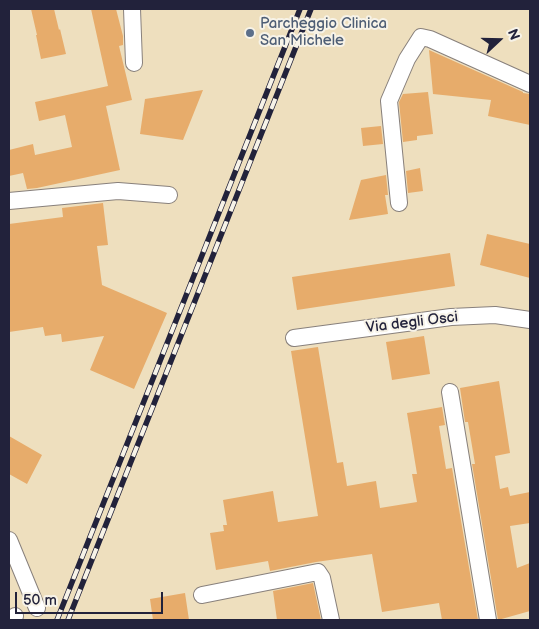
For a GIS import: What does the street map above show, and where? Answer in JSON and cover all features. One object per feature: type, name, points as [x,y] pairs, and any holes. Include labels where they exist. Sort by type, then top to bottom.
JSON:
[{"type":"street","points":[[132,9],[134,64]]},
{"type":"street","points":[[399,203],[389,101],[406,59],[420,37],[430,39],[530,84]]},
{"type":"street","points":[[9,201],[118,191],[169,195]]},
{"type":"street","name":"Via degli Osci","points":[[294,338],[451,318],[495,315],[530,320]]},
{"type":"street","points":[[450,392],[488,620]]},
{"type":"street","points":[[9,540],[37,608]]},
{"type":"street","points":[[202,595],[318,572],[322,578],[331,620]]},
{"type":"building","points":[[31,9],[54,9],[66,54],[41,59]]},
{"type":"building","points":[[91,9],[116,9],[123,36],[123,45],[119,46],[132,100],[106,106],[120,170],[27,189],[23,173],[9,176],[9,150],[33,144],[35,155],[72,147],[65,115],[39,121],[35,102],[108,86]]},
{"type":"building","points":[[429,50],[523,93],[530,94],[530,125],[488,116],[491,100],[433,94]]},
{"type":"building","points":[[203,90],[183,140],[140,134],[145,99]]},
{"type":"building","points":[[428,92],[433,134],[417,136],[417,140],[403,142],[399,102],[403,94]]},
{"type":"building","points":[[381,126],[383,144],[363,146],[361,128]]},
{"type":"building","points":[[420,168],[423,191],[408,193],[406,171]]},
{"type":"building","points":[[386,175],[388,195],[385,195],[388,214],[349,220],[361,180]]},
{"type":"building","points":[[103,203],[108,245],[97,246],[102,285],[167,313],[134,389],[90,370],[104,336],[62,342],[61,334],[45,336],[43,327],[9,332],[9,224],[63,217],[62,208]]},
{"type":"building","points":[[487,234],[530,244],[530,278],[480,265]]},
{"type":"building","points":[[450,253],[455,286],[297,310],[292,277]]},
{"type":"building","points":[[424,336],[430,374],[392,380],[386,342]]},
{"type":"building","points":[[318,347],[337,463],[343,462],[347,486],[376,481],[380,508],[417,502],[412,474],[417,474],[407,413],[442,407],[445,425],[439,426],[446,469],[452,468],[478,620],[442,620],[439,603],[382,612],[372,554],[270,571],[268,561],[216,570],[210,533],[224,531],[223,525],[227,525],[223,500],[273,491],[278,522],[318,516],[291,351]]},
{"type":"building","points":[[499,381],[510,453],[495,456],[500,489],[508,487],[510,496],[530,492],[530,523],[510,526],[517,568],[530,563],[530,611],[498,620],[472,464],[475,464],[468,422],[465,422],[460,388]]},
{"type":"building","points":[[9,436],[42,455],[27,484],[9,474]]},
{"type":"building","points":[[313,583],[321,620],[277,620],[273,591]]},
{"type":"building","points":[[185,593],[189,620],[153,620],[150,599]]},
{"type":"railway","points":[[57,620],[300,9]]},
{"type":"railway","points":[[68,620],[311,9]]},
{"type":"place","name":"Parcheggio Clinica San Michele","points":[[250,33]]}]
